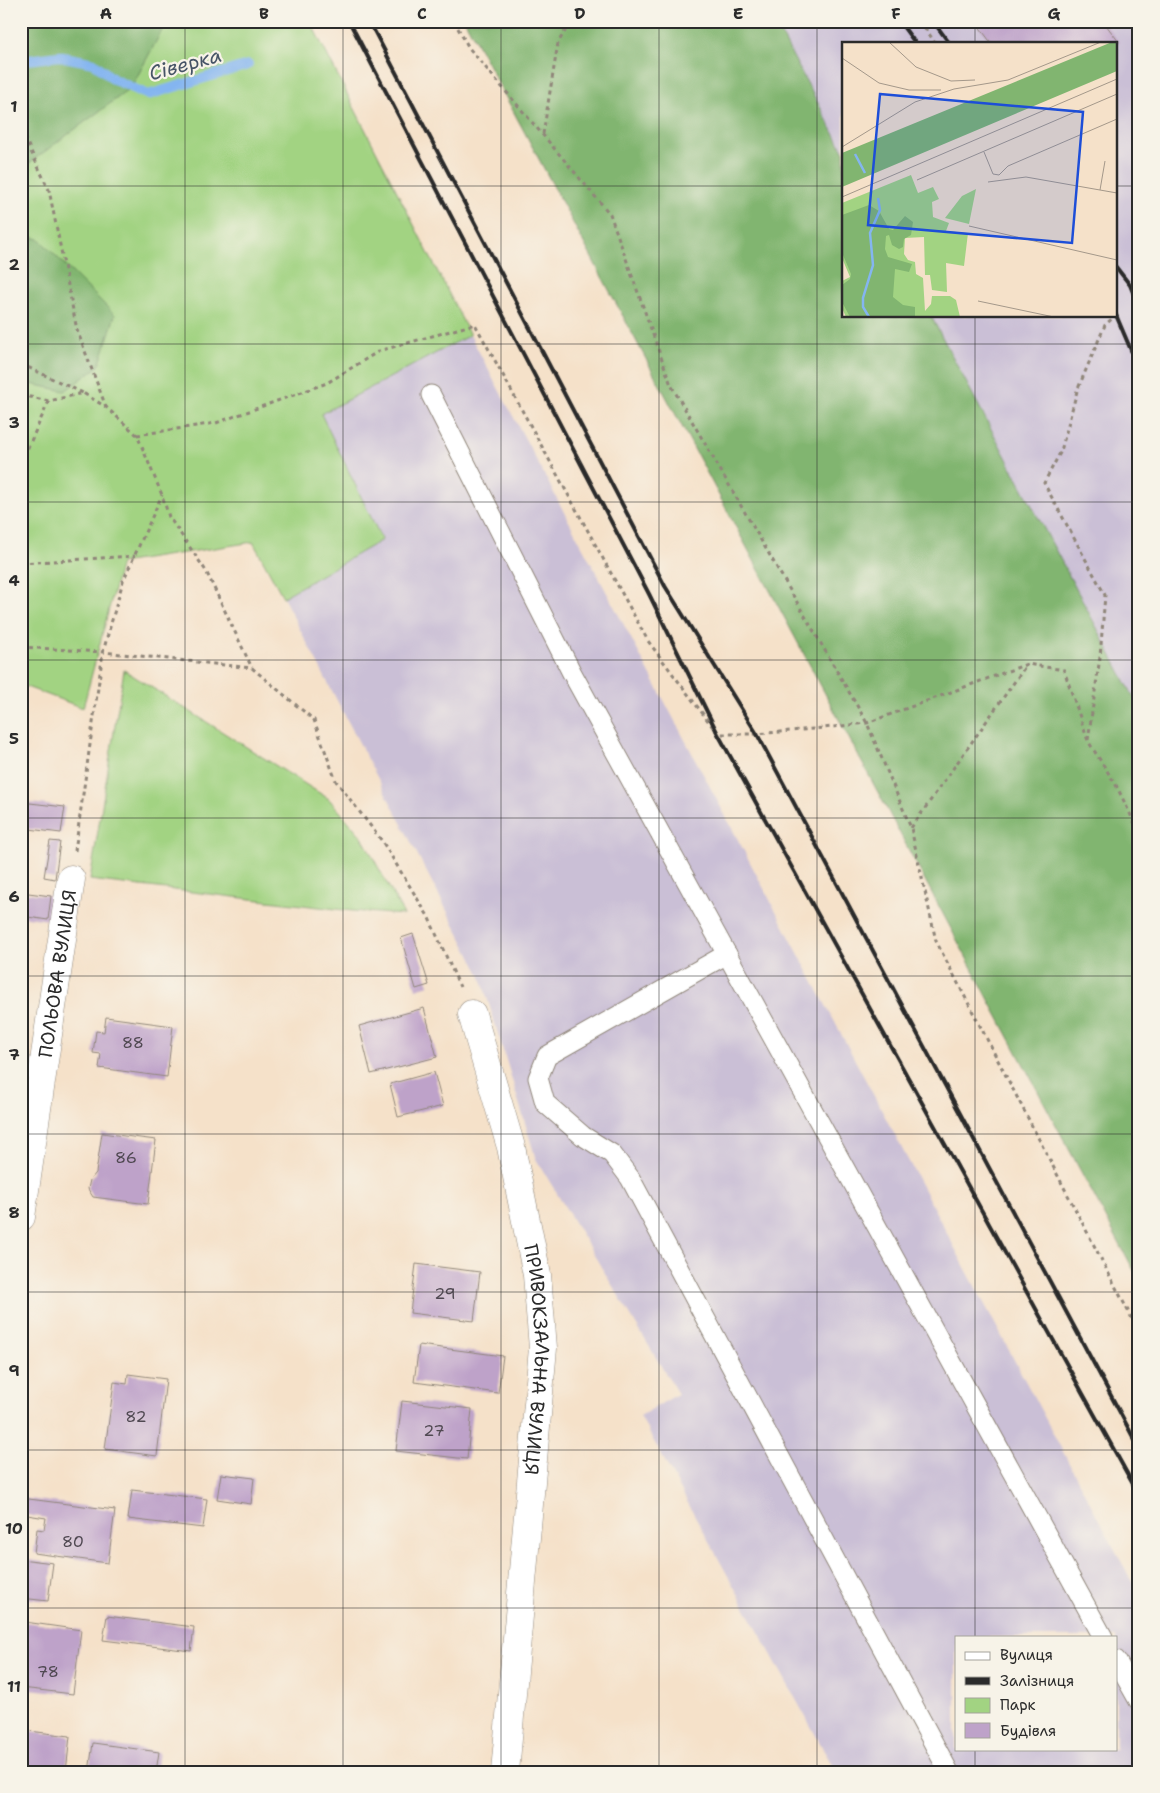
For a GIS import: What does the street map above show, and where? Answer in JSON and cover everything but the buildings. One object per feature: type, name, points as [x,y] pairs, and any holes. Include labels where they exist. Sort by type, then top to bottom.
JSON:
[{"type":"street","name":"ПОЛЬОВА ВУЛИЦЯ","points":[[21,1217],[71,879]]},
{"type":"street","name":"ПРИВОКЗАЛЬНА ВУЛИЦЯ","points":[[472,1014],[511,1147],[537,1275],[543,1348],[505,1772]]},
{"type":"lane","points":[[431,395],[572,672],[1102,1636]]},
{"type":"lane","points":[[728,954],[547,1056],[538,1078],[545,1103],[583,1136],[612,1154],[630,1178],[950,1772]]},
{"type":"lane","points":[[1118,1664],[1139,1701]]},
{"type":"path","points":[[454,21],[469,48],[610,214],[671,385],[867,723],[911,828],[936,940],[1139,1332]]},
{"type":"path","points":[[543,135],[558,43],[571,21]]},
{"type":"path","points":[[920,21],[935,42]]},
{"type":"path","points":[[21,130],[49,190],[77,330],[106,407]]},
{"type":"path","points":[[1088,741],[1100,657],[1105,595],[1044,483],[1061,451],[1076,391],[1105,325],[1114,318]]},
{"type":"path","points":[[21,364],[83,393],[106,407],[136,435],[162,495],[168,517],[206,570],[252,668],[314,720],[336,781],[382,842],[428,916],[472,1014]]},
{"type":"path","points":[[21,395],[49,401],[83,393]]},
{"type":"path","points":[[21,463],[49,401]]},
{"type":"path","points":[[71,879],[103,652],[123,581],[162,495]]},
{"type":"path","points":[[21,563],[135,556]]},
{"type":"path","points":[[21,647],[103,652],[252,668]]},
{"type":"path","points":[[867,723],[1027,664],[1064,670],[1088,741],[1116,785],[1139,832]]},
{"type":"path","points":[[911,828],[1027,664]]},
{"type":"shaded area","points":[[774,21],[1139,21],[1139,707],[932,318],[1118,318],[1118,42],[842,42],[842,148]]},
{"type":"shaded area","points":[[470,335],[1139,1595],[1139,1772],[836,1772],[640,1416],[678,1394],[536,1159],[480,974],[283,597],[382,540],[321,414]]},
{"type":"green space","points":[[21,21],[310,21],[470,335],[321,414],[382,540],[283,597],[253,542],[121,563],[83,708],[21,685]]},
{"type":"green space","points":[[21,21],[167,21],[131,88],[21,169]]},
{"type":"green space","points":[[465,21],[774,21],[842,148],[842,318],[932,318],[1139,707],[1139,1280]]},
{"type":"green space","points":[[21,235],[39,239],[115,315],[99,366],[65,391],[21,382]]},
{"type":"green space","points":[[124,670],[329,799],[362,837],[404,915],[353,911],[90,880]]},
{"type":"waterway","name":"Сіверка","points":[[21,61],[59,56],[94,63],[113,79],[148,95],[248,65]]},
{"type":"railway","points":[[349,21],[649,594],[718,734],[1139,1495]]},
{"type":"railway","points":[[369,21],[665,586],[757,734],[1139,1448]]},
{"type":"railway","points":[[899,21],[915,42]]},
{"type":"railway","points":[[933,21],[949,42]]},
{"type":"railway","points":[[1118,270],[1130,285],[1139,307]]},
{"type":"railway","points":[[1117,318],[1139,369]]}]
